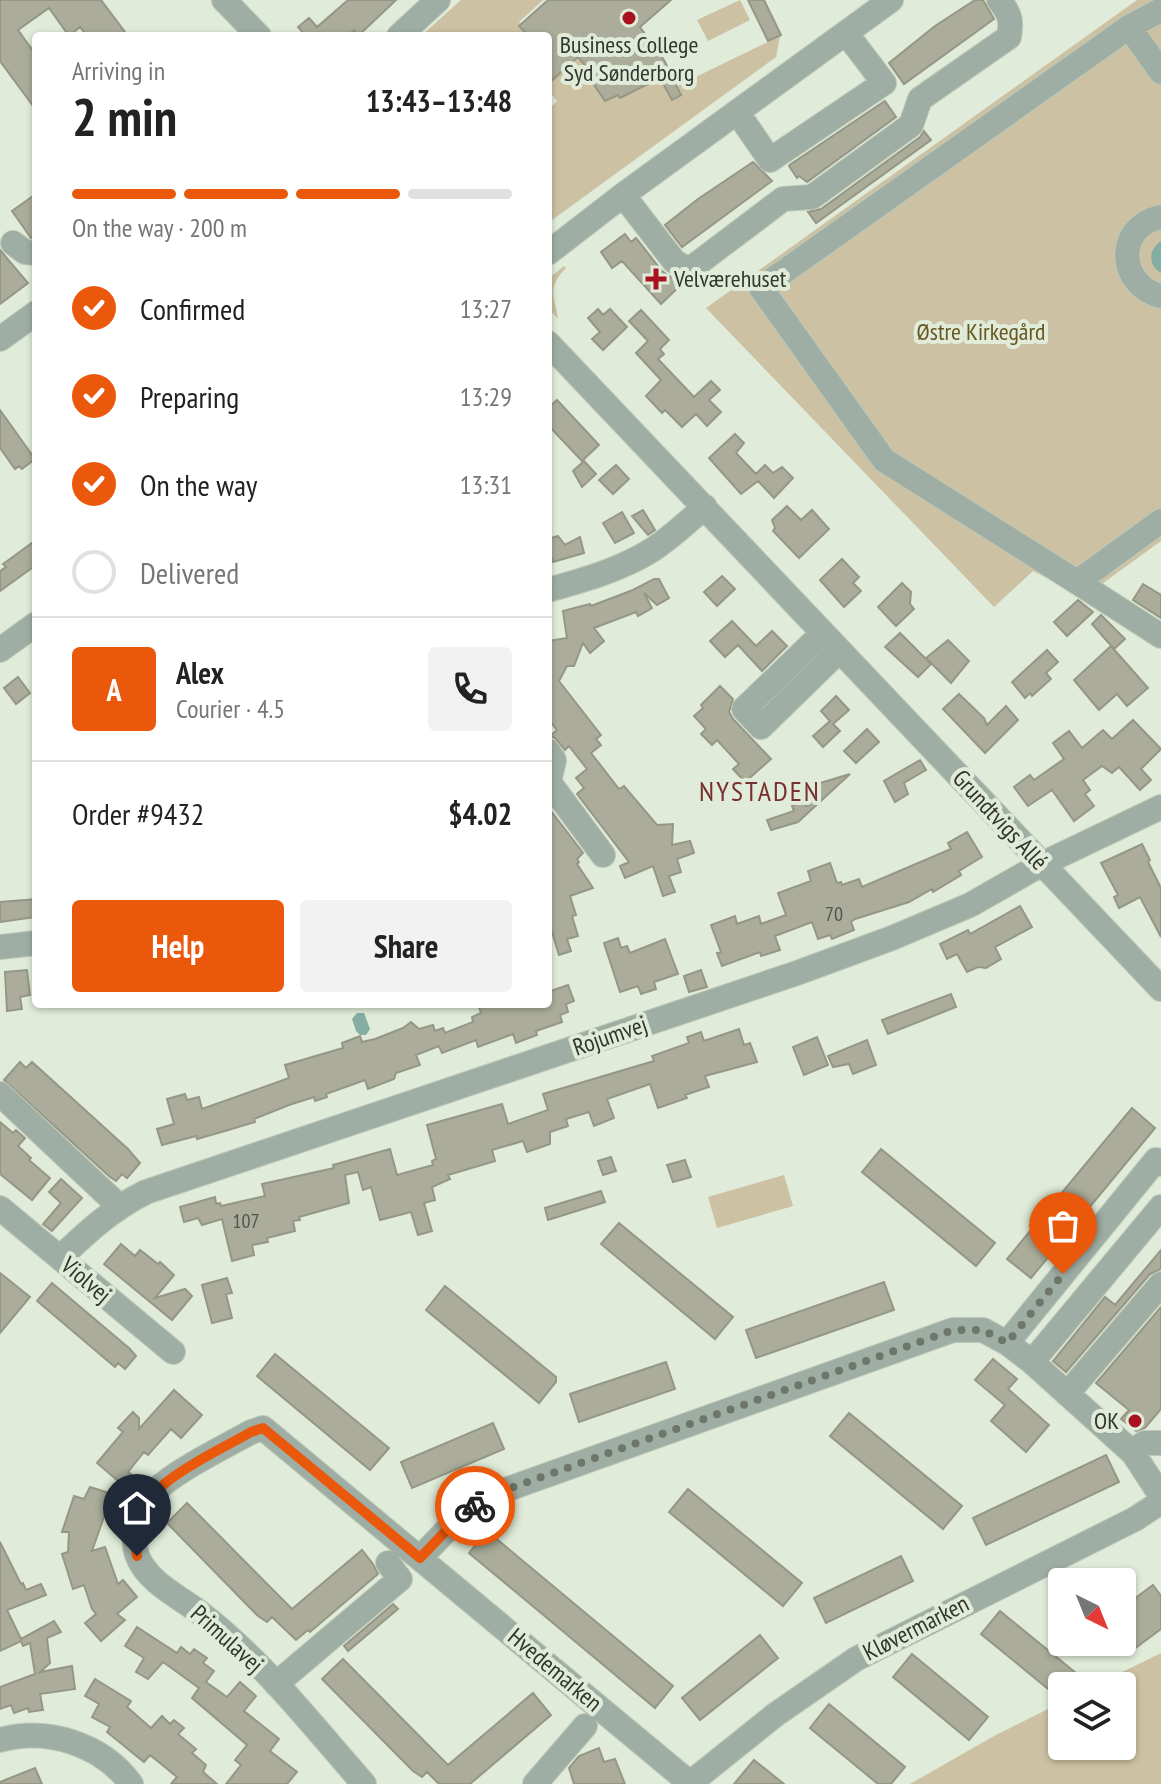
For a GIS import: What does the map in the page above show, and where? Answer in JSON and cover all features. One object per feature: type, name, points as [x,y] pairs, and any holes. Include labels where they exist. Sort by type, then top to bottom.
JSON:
[{"type":"street","points":[[224,0],[255,32]]},
{"type":"street","points":[[403,32],[438,0]]},
{"type":"street","points":[[552,250],[891,0]]},
{"type":"street","points":[[623,195],[674,261],[683,267],[693,267],[783,199],[812,197],[911,125],[920,99],[1009,37],[1012,22],[999,0]]},
{"type":"street","points":[[1161,10],[1129,27],[761,288],[884,460],[1161,636]]},
{"type":"street","points":[[1129,27],[1161,72]]},
{"type":"street","points":[[737,112],[770,160],[884,83],[846,33]]},
{"type":"street","points":[[1161,217],[1152,218],[1139,228],[1129,243],[1127,259],[1135,280],[1149,292],[1161,296]]},
{"type":"street","points":[[7,234],[25,252],[32,253]]},
{"type":"street","points":[[0,339],[32,316]]},
{"type":"street","name":"Grundtvigs Allé","points":[[552,347],[1161,989]]},
{"type":"street","points":[[552,589],[626,564],[654,549],[705,507]]},
{"type":"street","points":[[1077,582],[1161,521]]},
{"type":"street","points":[[0,650],[32,627]]},
{"type":"street","points":[[552,786],[603,855]]},
{"type":"street","name":"Rojumvej","points":[[60,1258],[92,1226],[119,1206],[146,1192],[769,983],[892,938],[970,905],[1042,864],[1161,807]]},
{"type":"street","points":[[0,947],[32,943]]},
{"type":"street","points":[[0,1094],[119,1206]]},
{"type":"street","points":[[1007,1343],[1159,1162]]},
{"type":"street","points":[[1032,1362],[1161,1207]]},
{"type":"street","name":"Violvej","points":[[0,1208],[173,1352]]},
{"type":"street","points":[[1067,1394],[1161,1284]]},
{"type":"street","points":[[420,1558],[462,1514],[494,1494],[953,1330],[983,1330],[1032,1362],[1133,1453],[1161,1496]]},
{"type":"street","name":"Hvedemarken","points":[[251,1432],[263,1428],[690,1784]]},
{"type":"street","name":"Primulavej","points":[[251,1432],[163,1484],[143,1504],[134,1530],[137,1556],[152,1579],[201,1613],[276,1684],[364,1784]]},
{"type":"street","points":[[1133,1453],[1144,1443],[1161,1443]]},
{"type":"street","name":"Kløvermarken","points":[[690,1784],[775,1715],[856,1659],[1135,1519],[1161,1502]]},
{"type":"street","name":"Primulavej","points":[[276,1684],[400,1579],[388,1563]]},
{"type":"street","points":[[535,1784],[585,1726]]},
{"type":"street","points":[[0,1740],[17,1736],[52,1736],[85,1747],[123,1772],[131,1784]]},
{"type":"green space","points":[[461,0],[543,0],[519,22],[528,32],[425,32]]},
{"type":"green space","points":[[740,0],[750,20],[708,41],[697,20]]},
{"type":"green space","name":"Østre Kirkegård","points":[[1137,0],[1161,0],[1161,541],[1084,597],[1033,571],[994,607],[706,308]]},
{"type":"green space","points":[[780,36],[776,57],[552,220],[552,106],[557,101],[552,95],[552,77],[577,55],[664,73],[671,89]]},
{"type":"green space","points":[[564,266],[566,268],[554,287],[558,319],[552,312],[552,276]]},
{"type":"green space","points":[[784,1175],[793,1206],[717,1228],[708,1197]]},
{"type":"green space","points":[[1161,1653],[1161,1784],[910,1784],[1048,1709],[1048,1760],[1136,1760],[1136,1672],[1122,1672]]},
{"type":"water","points":[[1161,241],[1161,273],[1151,257]]},
{"type":"water","points":[[357,1013],[364,1013],[370,1029],[366,1035],[356,1031],[352,1019]]},
{"type":"building","points":[[0,0],[101,0],[125,32],[84,32],[80,27],[74,32],[66,32],[49,8],[18,30],[32,49],[32,105],[0,61]]},
{"type":"building","points":[[348,0],[396,0],[362,32],[302,32],[298,27],[309,18],[317,27]]},
{"type":"building","points":[[548,0],[671,0],[640,27],[664,60],[681,95],[672,100],[660,78],[620,98],[618,95],[605,101],[590,79],[591,72],[578,57],[552,80],[552,32],[525,32],[519,26]]},
{"type":"building","points":[[748,0],[764,0],[781,35],[768,41]]},
{"type":"building","points":[[975,0],[983,0],[994,19],[904,84],[889,63],[935,26]]},
{"type":"building","points":[[885,101],[896,117],[807,182],[799,176],[797,178],[789,166],[791,164]]},
{"type":"building","points":[[924,131],[931,140],[816,223],[808,212],[821,209]]},
{"type":"building","points":[[753,162],[772,181],[682,247],[665,225]]},
{"type":"building","points":[[32,197],[32,238],[31,238],[12,211]]},
{"type":"building","name":"Velværehuset","points":[[625,234],[631,242],[636,238],[662,271],[682,284],[661,304],[622,261],[612,268],[601,252]]},
{"type":"building","points":[[0,250],[28,283],[0,304]]},
{"type":"building","points":[[598,309],[603,315],[610,309],[627,327],[603,350],[592,339],[600,332],[588,318]]},
{"type":"building","points":[[641,310],[669,340],[660,349],[664,354],[658,359],[694,397],[711,381],[720,390],[709,400],[721,412],[707,426],[696,414],[682,427],[665,410],[662,413],[646,396],[661,380],[636,353],[648,341],[629,321]]},
{"type":"building","points":[[557,400],[599,445],[582,461],[552,429],[552,404]]},
{"type":"building","points":[[0,410],[32,455],[32,461],[22,469],[19,466],[15,469],[0,448]]},
{"type":"building","points":[[735,434],[744,443],[736,453],[756,474],[765,465],[773,473],[782,467],[793,478],[774,498],[758,481],[741,494],[709,458]]},
{"type":"building","points":[[584,461],[596,474],[582,487],[573,471]]},
{"type":"building","points":[[616,465],[629,479],[613,494],[599,480]]},
{"type":"building","points":[[787,506],[801,520],[812,510],[829,529],[799,558],[773,531],[772,520]]},
{"type":"building","points":[[643,510],[655,530],[648,535],[632,516]]},
{"type":"building","points":[[622,512],[634,533],[615,543],[603,523]]},
{"type":"building","points":[[558,536],[565,545],[580,537],[584,553],[553,562],[552,538]]},
{"type":"building","points":[[32,543],[32,568],[0,591],[0,571],[6,567],[3,564]]},
{"type":"building","points":[[842,559],[859,577],[853,583],[861,591],[844,607],[820,580]]},
{"type":"building","points":[[722,576],[735,589],[717,606],[704,592]]},
{"type":"building","points":[[659,579],[669,598],[657,605],[644,593],[652,608],[638,616],[636,612],[594,628],[604,641],[590,653],[583,643],[574,666],[567,666],[559,681],[601,735],[596,739],[601,745],[591,753],[619,789],[624,786],[657,825],[673,824],[672,845],[690,841],[694,853],[677,859],[681,872],[669,876],[675,892],[663,896],[653,866],[625,878],[620,866],[629,862],[577,794],[584,788],[576,778],[587,769],[569,746],[565,750],[552,737],[557,730],[552,724],[552,640],[567,638],[563,611],[591,606]]},
{"type":"building","points":[[902,583],[911,592],[910,604],[914,609],[896,626],[878,607]]},
{"type":"building","points":[[1143,584],[1161,595],[1161,618],[1133,600]]},
{"type":"building","points":[[1078,600],[1093,612],[1067,636],[1054,622]]},
{"type":"building","points":[[1101,615],[1125,639],[1114,649],[1092,624]]},
{"type":"building","points":[[732,621],[756,646],[772,631],[787,646],[762,671],[738,645],[725,657],[710,641]]},
{"type":"building","points":[[900,633],[931,664],[918,677],[885,647]]},
{"type":"building","points":[[948,640],[969,661],[951,683],[926,658]]},
{"type":"building","points":[[1111,646],[1148,688],[1127,706],[1117,694],[1099,710],[1074,680]]},
{"type":"building","points":[[1047,650],[1058,662],[1046,673],[1051,679],[1032,696],[1030,693],[1025,698],[1012,682]]},
{"type":"building","points":[[18,677],[30,693],[16,704],[4,688]]},
{"type":"building","points":[[720,686],[733,699],[729,712],[733,719],[771,759],[745,782],[733,769],[739,764],[717,740],[712,745],[701,734],[706,729],[694,716]]},
{"type":"building","points":[[959,694],[984,718],[987,725],[1006,706],[1018,720],[985,753],[943,709]]},
{"type":"building","points":[[836,696],[849,710],[833,724],[840,731],[823,747],[813,736],[830,721],[821,711]]},
{"type":"building","points":[[1133,720],[1161,749],[1141,769],[1151,780],[1140,790],[1119,767],[1112,773],[1102,766],[1083,780],[1090,790],[1085,794],[1094,806],[1074,821],[1052,790],[1028,806],[1014,787],[1030,775],[1034,780],[1064,759],[1053,743],[1069,731],[1082,748],[1103,730],[1112,739]]},
{"type":"building","points":[[867,729],[879,742],[856,763],[844,751]]},
{"type":"building","points":[[920,760],[926,770],[904,783],[908,794],[895,802],[884,781]]},
{"type":"building","points":[[850,774],[798,822],[771,830],[767,820],[794,811],[792,806],[804,801],[806,806],[810,805],[804,788]]},
{"type":"building","points":[[552,812],[583,853],[577,864],[593,888],[570,896],[578,936],[567,939],[571,951],[559,955],[552,932]]},
{"type":"building","points":[[967,832],[982,857],[959,871],[961,875],[933,892],[932,889],[909,902],[855,919],[851,922],[854,930],[832,939],[830,935],[818,939],[812,922],[775,936],[780,950],[761,956],[760,952],[722,966],[717,953],[721,952],[711,925],[735,916],[737,924],[759,916],[761,924],[786,915],[778,893],[811,881],[808,871],[830,863],[837,883],[841,882],[842,885],[859,879],[862,887],[951,849],[948,843]]},
{"type":"building","points":[[1142,844],[1161,888],[1161,937],[1140,897],[1119,908],[1114,897],[1118,895],[1101,863]]},
{"type":"building","points":[[32,899],[32,918],[0,922],[0,902]]},
{"type":"building","points":[[1020,906],[1032,927],[995,947],[1001,959],[986,968],[978,967],[967,972],[957,954],[947,959],[940,944],[968,930],[970,934]]},
{"type":"building","points":[[618,938],[621,948],[627,946],[630,953],[665,939],[678,974],[654,982],[656,989],[641,994],[638,986],[620,992],[604,943]]},
{"type":"building","points":[[27,970],[30,995],[20,997],[22,1009],[7,1011],[5,972]]},
{"type":"building","points":[[701,970],[707,987],[689,992],[684,976]]},
{"type":"building","points":[[568,985],[574,1001],[566,1004],[568,1012],[560,1015],[562,1022],[536,1031],[537,1035],[516,1043],[513,1034],[478,1047],[476,1040],[442,1053],[439,1046],[416,1055],[420,1065],[396,1073],[394,1079],[368,1089],[365,1080],[315,1101],[314,1097],[289,1105],[254,1119],[255,1122],[197,1139],[196,1136],[162,1145],[157,1129],[174,1124],[167,1099],[185,1094],[187,1100],[199,1097],[202,1109],[289,1078],[285,1065],[343,1048],[342,1043],[360,1036],[362,1042],[375,1039],[411,1022],[419,1029],[433,1025],[435,1031],[443,1028],[445,1033],[473,1022],[472,1017],[481,1013],[479,1008],[552,1008],[552,991]]},
{"type":"building","points":[[951,994],[956,1007],[888,1034],[882,1020]]},
{"type":"building","points":[[739,1029],[744,1045],[750,1043],[757,1062],[705,1076],[709,1087],[658,1108],[650,1084],[607,1099],[614,1118],[594,1126],[589,1112],[566,1119],[568,1126],[550,1132],[550,1144],[527,1152],[523,1141],[492,1150],[495,1161],[448,1175],[450,1179],[432,1187],[435,1200],[424,1203],[432,1231],[418,1235],[411,1212],[380,1220],[371,1187],[363,1190],[358,1172],[345,1175],[349,1203],[299,1217],[300,1220],[293,1221],[295,1231],[252,1245],[254,1255],[232,1261],[222,1219],[202,1225],[198,1218],[184,1222],[180,1207],[215,1197],[216,1204],[220,1203],[221,1206],[265,1196],[262,1184],[334,1168],[333,1165],[390,1149],[397,1175],[433,1165],[432,1161],[436,1159],[427,1125],[502,1104],[508,1124],[548,1110],[543,1094],[654,1061],[652,1056],[689,1043],[687,1037],[701,1032],[704,1041]]},
{"type":"building","points":[[817,1037],[828,1065],[804,1075],[793,1047]]},
{"type":"building","points":[[867,1040],[876,1065],[853,1074],[849,1064],[833,1067],[828,1056]]},
{"type":"building","points":[[20,1062],[26,1068],[32,1062],[128,1149],[140,1163],[127,1178],[122,1174],[116,1181],[110,1177],[4,1080]]},
{"type":"building","points":[[1132,1108],[1155,1128],[1031,1278],[1007,1259]]},
{"type":"building","points":[[0,1122],[25,1138],[18,1146],[50,1178],[32,1200],[0,1174]]},
{"type":"building","points":[[881,1149],[995,1243],[976,1266],[862,1172]]},
{"type":"building","points":[[611,1157],[616,1171],[603,1175],[598,1161]]},
{"type":"building","points":[[685,1160],[691,1177],[673,1182],[667,1165]]},
{"type":"building","points":[[61,1179],[82,1198],[52,1231],[43,1224],[61,1203],[49,1192]]},
{"type":"building","points":[[601,1191],[605,1202],[548,1220],[545,1208]]},
{"type":"building","points":[[619,1223],[733,1317],[715,1339],[601,1244]]},
{"type":"building","points":[[121,1244],[135,1256],[140,1250],[174,1275],[155,1298],[185,1289],[192,1296],[172,1320],[104,1264]]},
{"type":"building","points":[[1161,1250],[1161,1269],[1150,1274],[1066,1372],[1053,1361],[1105,1297],[1115,1305]]},
{"type":"building","points":[[0,1273],[30,1297],[0,1333]]},
{"type":"building","points":[[227,1278],[232,1293],[226,1294],[232,1318],[212,1323],[202,1285]]},
{"type":"building","points":[[884,1282],[894,1310],[756,1358],[746,1330]]},
{"type":"building","points":[[52,1283],[136,1356],[125,1369],[118,1363],[115,1367],[37,1301]]},
{"type":"building","points":[[445,1286],[556,1377],[556,1382],[539,1403],[426,1310]]},
{"type":"building","points":[[1161,1307],[1161,1409],[1145,1428],[1136,1431],[1121,1419],[1129,1410],[1096,1383]]},
{"type":"building","points":[[275,1354],[389,1448],[370,1470],[257,1376]]},
{"type":"building","points":[[993,1359],[1017,1379],[1008,1389],[1049,1425],[1026,1452],[991,1421],[1005,1405],[975,1380]]},
{"type":"building","points":[[666,1362],[675,1389],[579,1422],[570,1394]]},
{"type":"building","points":[[174,1390],[202,1415],[181,1438],[171,1429],[148,1455],[144,1452],[128,1472],[132,1475],[123,1485],[97,1463],[123,1432],[118,1428],[133,1412],[139,1418],[139,1429]]},
{"type":"building","points":[[849,1413],[962,1506],[943,1529],[830,1436]]},
{"type":"building","points":[[493,1423],[504,1449],[412,1488],[401,1462]]},
{"type":"building","points":[[1106,1455],[1119,1482],[986,1545],[973,1518]]},
{"type":"building","points":[[90,1487],[112,1494],[92,1551],[105,1547],[118,1584],[123,1580],[137,1597],[117,1614],[125,1620],[101,1641],[85,1623],[96,1614],[84,1585],[73,1589],[62,1554],[68,1552],[69,1532],[62,1532],[74,1496],[84,1499]]},
{"type":"building","points":[[688,1489],[802,1583],[783,1606],[669,1512]]},
{"type":"building","points":[[187,1503],[292,1609],[362,1550],[378,1574],[310,1632],[308,1630],[296,1640],[272,1617],[267,1622],[258,1616],[167,1523]]},
{"type":"building","points":[[487,1531],[673,1686],[655,1708],[469,1553]]},
{"type":"building","points":[[0,1542],[26,1590],[41,1584],[46,1595],[7,1610],[21,1639],[54,1621],[61,1632],[47,1638],[50,1663],[40,1672],[72,1666],[75,1689],[40,1694],[43,1710],[29,1712],[28,1708],[14,1713],[11,1705],[0,1709],[0,1687],[35,1674],[30,1643],[23,1646],[21,1641],[0,1651]]},
{"type":"building","points":[[901,1556],[913,1581],[826,1623],[814,1598]]},
{"type":"building","points":[[1153,1585],[1161,1596],[1161,1629],[1136,1648],[1136,1598]]},
{"type":"building","points":[[393,1604],[398,1609],[348,1651],[344,1646]]},
{"type":"building","points":[[1000,1611],[1048,1650],[1048,1656],[1055,1656],[1075,1672],[1048,1672],[1048,1689],[981,1634]]},
{"type":"building","points":[[137,1627],[177,1653],[181,1647],[190,1654],[194,1649],[207,1658],[203,1663],[214,1671],[206,1682],[227,1697],[240,1682],[256,1696],[244,1711],[279,1739],[270,1751],[297,1772],[287,1784],[226,1784],[241,1765],[235,1760],[247,1745],[192,1698],[199,1688],[163,1662],[148,1679],[136,1672],[144,1658],[125,1646]]},
{"type":"building","points":[[760,1635],[778,1658],[700,1720],[682,1698]]},
{"type":"building","points":[[912,1654],[988,1717],[969,1740],[893,1677]]},
{"type":"building","points":[[343,1659],[448,1765],[533,1693],[551,1715],[470,1784],[439,1784],[427,1772],[422,1777],[413,1771],[322,1679]]},
{"type":"building","points":[[95,1679],[131,1701],[127,1707],[151,1728],[162,1716],[170,1724],[174,1720],[184,1728],[178,1734],[196,1749],[192,1753],[206,1765],[203,1772],[217,1784],[171,1784],[177,1777],[150,1755],[144,1762],[107,1732],[110,1727],[92,1717],[99,1704],[85,1696]]},
{"type":"building","points":[[829,1704],[905,1767],[891,1784],[878,1784],[810,1728]]},
{"type":"building","points":[[599,1748],[604,1762],[615,1759],[625,1784],[574,1784],[569,1768],[579,1756]]},
{"type":"building","points":[[754,1760],[784,1784],[734,1784]]},
{"type":"building","points":[[35,1768],[42,1784],[0,1784],[0,1782]]},
{"type":"way so far","points":[[475,1506],[494,1494],[953,1330],[983,1330],[1007,1343],[1063,1274]]},
{"type":"place","name":"Business College Syd Sønderborg","points":[[629,18]]},
{"type":"place","name":"Velværehuset","points":[[656,279]]},
{"type":"place","name":"OK","points":[[1135,1421]]},
{"type":"district","name":"NYSTADEN","points":[[760,791]]},
{"type":"route","points":[[137,1556],[134,1530],[143,1504],[163,1484],[263,1428],[420,1558],[462,1514],[475,1506]]}]
